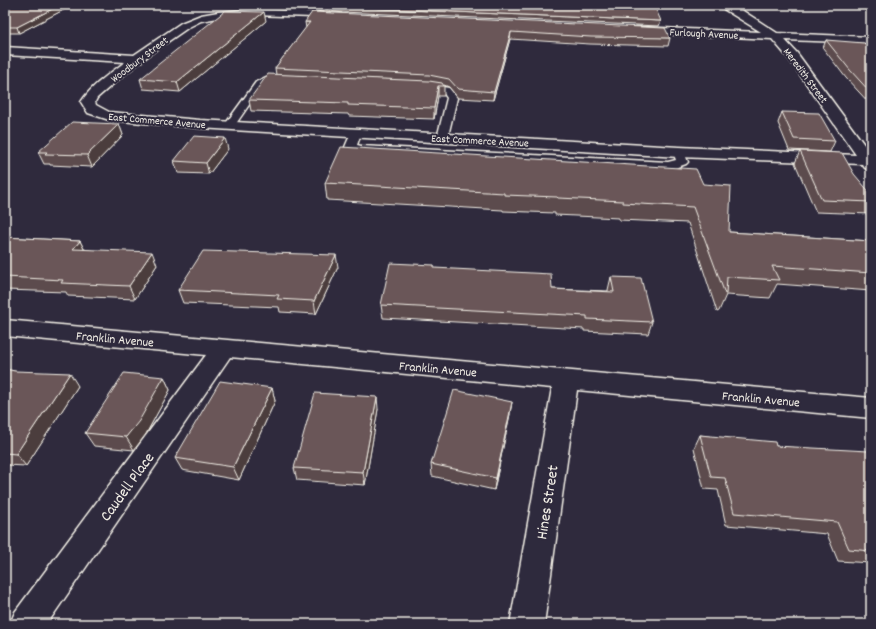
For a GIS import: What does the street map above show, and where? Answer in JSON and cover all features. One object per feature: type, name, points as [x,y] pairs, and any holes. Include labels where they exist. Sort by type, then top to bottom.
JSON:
[{"type":"street","name":"Meredith Street","points":[[722,5],[736,11],[775,36],[793,56],[870,162]]},
{"type":"street","name":"Woodbury Street","points":[[91,109],[88,102],[89,98],[136,59],[185,24],[201,18],[225,13],[251,12],[354,17]]},
{"type":"street","name":"Furlough Avenue","points":[[624,29],[871,40]]},
{"type":"street","points":[[5,51],[136,59]]},
{"type":"street","name":"East Commerce Avenue","points":[[91,109],[108,116],[229,126],[870,162]]},
{"type":"street","name":"Franklin Avenue","points":[[5,328],[871,408]]},
{"type":"street","name":"Caudell Place","points":[[27,624],[224,348]]},
{"type":"street","name":"Hines Street","points":[[527,624],[566,380]]},
{"type":"lane","points":[[229,126],[259,84],[266,80],[294,81]]},
{"type":"lane","points":[[413,87],[446,90],[452,98],[443,138]]},
{"type":"lane","points":[[356,133],[351,147],[361,149],[669,166],[682,162],[679,152]]},
{"type":"building","points":[[5,5],[60,5],[17,27],[5,27]]},
{"type":"building","points":[[654,5],[661,21],[318,6]]},
{"type":"building","points":[[225,11],[264,12],[177,82],[140,79]]},
{"type":"building","points":[[312,12],[665,28],[670,38],[591,37],[511,32],[494,92],[458,89],[449,79],[429,75],[275,68],[310,22],[305,22]]},
{"type":"building","points":[[826,40],[864,43],[871,50],[871,93],[850,70]]},
{"type":"building","points":[[268,74],[429,81],[442,83],[444,86],[438,86],[434,108],[348,105],[348,103],[249,100]]},
{"type":"building","points":[[782,112],[819,113],[835,141],[794,139]]},
{"type":"building","points":[[72,122],[119,124],[87,155],[45,154],[47,152],[38,152]]},
{"type":"building","points":[[194,136],[225,138],[206,163],[174,161]]},
{"type":"building","points":[[341,147],[696,169],[703,184],[731,186],[729,232],[871,241],[871,273],[772,266],[779,280],[727,277],[725,294],[693,207],[623,203],[623,201],[504,195],[504,193],[325,183]]},
{"type":"building","points":[[800,151],[842,153],[854,174],[871,194],[871,202],[822,200]]},
{"type":"building","points":[[5,237],[80,241],[73,249],[152,252],[129,286],[61,283],[63,280],[5,277]]},
{"type":"building","points":[[203,251],[336,255],[314,301],[277,299],[279,295],[178,290]]},
{"type":"building","points":[[390,263],[434,265],[434,268],[551,274],[552,289],[614,292],[611,277],[641,278],[652,322],[587,319],[587,316],[381,305]]},
{"type":"building","points":[[5,369],[15,371],[70,373],[16,454],[5,453]]},
{"type":"building","points":[[124,373],[164,377],[139,421],[126,437],[85,433]]},
{"type":"building","points":[[220,381],[272,388],[233,467],[175,458]]},
{"type":"building","points":[[454,390],[512,402],[496,478],[431,464]]},
{"type":"building","points":[[315,393],[377,397],[363,472],[294,468]]},
{"type":"building","points":[[700,435],[775,442],[776,446],[868,451],[871,456],[871,551],[849,549],[837,522],[734,513],[725,478],[711,477]]}]
